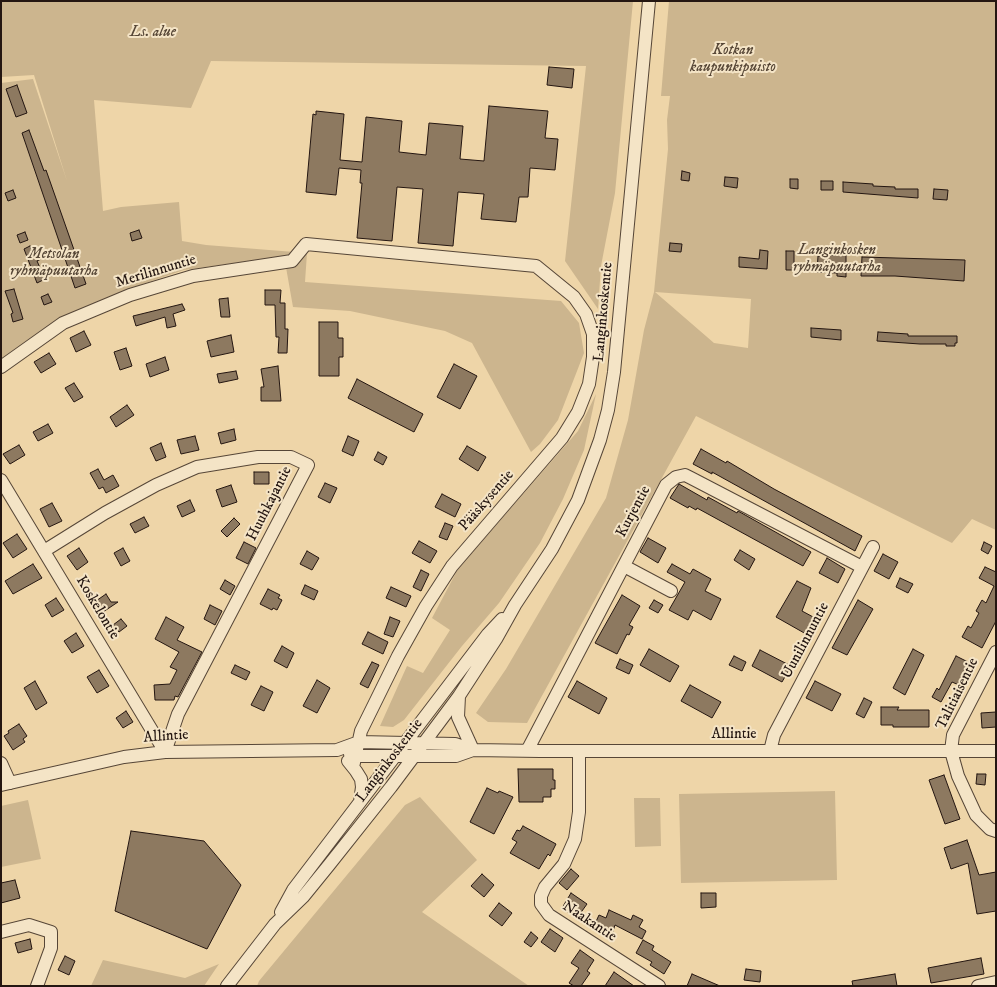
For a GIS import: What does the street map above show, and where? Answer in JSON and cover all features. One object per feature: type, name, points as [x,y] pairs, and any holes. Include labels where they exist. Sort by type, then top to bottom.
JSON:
[{"type":"street","name":"Langinkoskentie","points":[[227,986],[275,924],[302,897],[329,865],[459,696],[496,640],[515,605],[552,548],[578,500],[600,440],[608,410],[614,372],[649,1]]},
{"type":"street","name":"Pääskysentie","points":[[306,244],[536,266],[574,297],[586,314],[592,334],[593,357],[589,384],[578,412],[562,438],[452,566],[398,656],[361,731],[354,762]]},
{"type":"street","name":"Merilinnuntie","points":[[1,367],[63,323],[130,295],[193,276],[292,261],[306,244]]},
{"type":"street","name":"Huuhkajantie","points":[[44,551],[105,513],[156,485],[197,467],[258,457],[291,457],[308,465],[178,714],[165,752]]},
{"type":"street","name":"Kurjentie","points":[[527,751],[666,485],[676,477],[685,475],[862,567]]},
{"type":"street","name":"Koskelontie","points":[[1,480],[165,752]]},
{"type":"street","name":"Uunilinnuntie","points":[[770,751],[774,735],[873,547]]},
{"type":"street","points":[[624,566],[671,591]]},
{"type":"street","name":"Langinkoskentie","points":[[275,924],[293,890],[488,634],[515,605]]},
{"type":"street","name":"Talitiaisentie","points":[[951,751],[953,736],[996,652]]},
{"type":"street","points":[[459,696],[458,718],[473,750]]},
{"type":"street","name":"Allintie","points":[[5,784],[124,757],[165,752],[337,750],[359,742],[455,744],[473,750],[527,751],[996,751]]},
{"type":"street","points":[[337,750],[354,762],[362,787],[359,803]]},
{"type":"street","name":"Allintie","points":[[354,762],[396,756],[456,756],[473,750]]},
{"type":"street","name":"Naakantie","points":[[579,751],[579,812],[574,839],[564,864],[545,887],[541,896],[541,904],[549,915],[659,986]]},
{"type":"street","points":[[951,751],[958,776],[976,815],[986,826],[996,831]]},
{"type":"street","points":[[1,763],[5,784]]},
{"type":"street","points":[[1,932],[29,925],[51,932],[51,948],[37,986]]},
{"type":"street","points":[[978,986],[996,982]]},
{"type":"green space","points":[[1,1],[633,1],[615,193],[601,266],[598,309],[565,261],[586,66],[211,61],[191,108],[94,100],[103,211],[121,207],[179,202],[182,241],[206,245],[307,253],[305,282],[561,301],[579,323],[584,353],[558,420],[540,444],[531,452],[472,343],[445,331],[350,311],[293,307],[284,256],[184,270],[128,289],[61,318],[1,360],[1,83],[33,79],[67,181],[34,75],[1,77]]},
{"type":"green space","points":[[669,1],[996,1],[996,530],[972,519],[952,543],[696,416],[527,723],[488,722],[476,713],[506,669],[606,498],[628,420],[644,330],[654,292],[668,149],[667,120],[670,96],[661,96]],"holes":[[[655,292],[751,299],[748,348],[714,343]]]},
{"type":"green space","points":[[596,394],[584,450],[563,499],[540,543],[499,603],[462,646],[404,720],[393,727],[380,726],[407,666],[423,673],[450,630],[432,618],[458,569],[578,431]]},
{"type":"green space","points":[[835,791],[837,880],[681,883],[679,794]]},
{"type":"green space","points":[[420,797],[477,860],[422,912],[529,986],[257,986],[259,981],[405,805]]},
{"type":"green space","points":[[634,798],[660,798],[661,846],[635,847]]},
{"type":"green space","points":[[28,800],[41,859],[1,867],[1,806]]},
{"type":"green space","points":[[103,960],[185,978],[219,964],[204,986],[91,986]]},
{"type":"building","points":[[549,67],[574,69],[572,88],[547,85]]},
{"type":"building","points":[[17,85],[27,113],[16,117],[6,89]]},
{"type":"building","points":[[489,106],[548,111],[545,138],[558,139],[555,170],[530,168],[528,197],[519,197],[516,222],[481,219],[484,194],[458,192],[453,246],[418,243],[423,189],[397,187],[392,241],[357,238],[362,183],[360,183],[361,170],[339,168],[336,195],[306,192],[313,114],[316,115],[316,111],[344,114],[340,160],[362,162],[366,117],[402,121],[399,152],[426,155],[429,123],[463,126],[460,159],[484,161]]},
{"type":"building","points":[[29,130],[44,171],[46,170],[86,284],[75,288],[22,133]]},
{"type":"building","points":[[682,171],[690,173],[689,181],[681,180]]},
{"type":"building","points":[[725,177],[738,178],[737,188],[724,186]]},
{"type":"building","points":[[790,179],[798,179],[798,189],[790,188]]},
{"type":"building","points":[[821,181],[833,181],[833,190],[821,190]]},
{"type":"building","points":[[843,182],[873,184],[873,186],[895,187],[895,189],[918,189],[918,198],[843,192]]},
{"type":"building","points":[[934,189],[948,190],[947,200],[933,199]]},
{"type":"building","points":[[13,190],[16,198],[8,201],[5,193]]},
{"type":"building","points":[[139,230],[142,238],[132,241],[130,233]]},
{"type":"building","points":[[25,232],[28,240],[20,243],[17,235]]},
{"type":"building","points":[[670,243],[682,244],[681,252],[669,251]]},
{"type":"building","points":[[30,246],[33,253],[38,251],[41,259],[37,261],[45,279],[37,283],[24,249]]},
{"type":"building","points":[[760,250],[768,251],[767,269],[739,267],[739,257],[759,259]]},
{"type":"building","points":[[786,251],[794,251],[794,270],[786,270]]},
{"type":"building","points":[[846,255],[846,277],[837,276],[837,273],[817,272],[818,256]]},
{"type":"building","points":[[862,257],[965,260],[964,281],[895,276],[861,276]]},
{"type":"building","points":[[14,289],[23,319],[13,322],[11,314],[13,313],[5,291]]},
{"type":"building","points":[[265,290],[281,290],[280,303],[285,303],[285,329],[288,329],[287,353],[278,353],[279,337],[276,337],[275,305],[265,305]]},
{"type":"building","points":[[48,294],[52,302],[44,305],[41,297]]},
{"type":"building","points":[[228,298],[230,317],[221,317],[219,299]]},
{"type":"building","points":[[182,304],[185,310],[173,314],[176,326],[167,328],[165,317],[136,326],[133,316]]},
{"type":"building","points":[[319,322],[338,322],[338,338],[343,338],[343,357],[339,357],[339,376],[319,376]]},
{"type":"building","points":[[811,328],[841,330],[841,340],[811,337]]},
{"type":"building","points":[[84,331],[91,345],[76,352],[70,338]]},
{"type":"building","points":[[878,332],[908,334],[908,336],[957,336],[957,343],[955,343],[955,346],[946,346],[946,344],[877,341]]},
{"type":"building","points":[[231,335],[234,352],[211,357],[207,341]]},
{"type":"building","points":[[126,348],[132,366],[120,370],[114,352]]},
{"type":"building","points":[[49,353],[56,364],[41,373],[34,362]]},
{"type":"building","points":[[165,357],[169,370],[150,377],[146,364]]},
{"type":"building","points":[[454,364],[477,376],[460,409],[437,397]]},
{"type":"building","points":[[278,366],[281,401],[261,401],[261,387],[264,387],[261,369]]},
{"type":"building","points":[[236,371],[238,379],[219,383],[217,374]]},
{"type":"building","points":[[357,379],[423,414],[414,432],[348,398]]},
{"type":"building","points":[[74,383],[83,397],[74,402],[65,388]]},
{"type":"building","points":[[127,405],[134,415],[116,427],[110,417]]},
{"type":"building","points":[[48,424],[53,433],[38,441],[33,432]]},
{"type":"building","points":[[234,429],[236,440],[221,444],[218,433]]},
{"type":"building","points":[[195,436],[199,450],[181,454],[177,440]]},
{"type":"building","points":[[348,436],[359,441],[353,456],[342,451]]},
{"type":"building","points":[[161,443],[166,457],[156,461],[150,448]]},
{"type":"building","points":[[19,445],[25,455],[10,464],[3,454]]},
{"type":"building","points":[[467,446],[486,457],[478,471],[459,459]]},
{"type":"building","points":[[701,449],[726,463],[727,461],[774,489],[862,536],[855,551],[712,472],[712,474],[693,464]]},
{"type":"building","points":[[378,452],[387,457],[383,465],[374,460]]},
{"type":"building","points":[[98,469],[104,480],[113,475],[119,486],[106,493],[103,487],[99,489],[90,473]]},
{"type":"building","points":[[254,472],[269,472],[269,484],[254,484]]},
{"type":"building","points":[[325,483],[337,488],[330,503],[318,497]]},
{"type":"building","points":[[679,484],[707,500],[708,497],[737,513],[738,511],[811,552],[803,566],[697,508],[696,510],[689,506],[688,508],[670,498]]},
{"type":"building","points":[[231,485],[237,502],[222,507],[216,490]]},
{"type":"building","points":[[442,494],[461,504],[455,517],[435,507]]},
{"type":"building","points":[[190,500],[195,511],[182,517],[177,506]]},
{"type":"building","points":[[52,503],[62,521],[49,527],[40,509]]},
{"type":"building","points":[[144,517],[149,526],[135,533],[130,524]]},
{"type":"building","points":[[234,518],[240,524],[227,537],[221,531]]},
{"type":"building","points":[[445,523],[453,526],[447,540],[439,537]]},
{"type":"building","points":[[17,534],[27,549],[13,558],[3,543]]},
{"type":"building","points":[[648,538],[666,548],[658,563],[640,552]]},
{"type":"building","points":[[419,541],[437,551],[430,563],[412,553]]},
{"type":"building","points":[[244,542],[256,548],[248,564],[236,558]]},
{"type":"building","points":[[984,542],[992,546],[988,554],[981,550]]},
{"type":"building","points":[[79,548],[88,562],[77,570],[67,556]]},
{"type":"building","points":[[123,548],[130,561],[121,566],[114,553]]},
{"type":"building","points":[[740,550],[755,559],[749,570],[734,560]]},
{"type":"building","points":[[307,551],[319,558],[312,570],[300,564]]},
{"type":"building","points":[[883,554],[898,562],[889,579],[874,571]]},
{"type":"building","points":[[827,558],[845,569],[838,583],[819,573]]},
{"type":"building","points":[[33,564],[42,578],[13,594],[5,581]]},
{"type":"building","points":[[672,564],[690,574],[693,569],[711,579],[705,591],[721,599],[711,620],[693,610],[688,620],[669,610],[685,582],[667,572]]},
{"type":"building","points":[[985,567],[996,572],[996,621],[982,648],[962,637],[968,626],[971,628],[979,613],[976,611],[982,600],[986,603],[994,586],[979,578]]},
{"type":"building","points":[[421,570],[429,574],[421,591],[413,587]]},
{"type":"building","points":[[900,578],[913,584],[908,593],[896,587]]},
{"type":"building","points":[[225,580],[235,586],[230,595],[220,589]]},
{"type":"building","points":[[797,581],[811,588],[802,611],[815,618],[806,634],[776,617]]},
{"type":"building","points":[[305,585],[318,591],[314,600],[301,594]]},
{"type":"building","points":[[391,587],[411,596],[406,607],[386,598]]},
{"type":"building","points":[[268,589],[280,595],[278,598],[282,600],[277,610],[273,608],[272,610],[260,604]]},
{"type":"building","points":[[106,594],[111,602],[118,602],[103,612],[96,601]]},
{"type":"building","points":[[622,595],[640,606],[629,625],[633,627],[629,635],[627,634],[617,654],[595,643]]},
{"type":"building","points":[[56,598],[64,610],[52,617],[45,605]]},
{"type":"building","points":[[654,600],[663,605],[658,613],[649,608]]},
{"type":"building","points":[[858,600],[873,609],[847,655],[832,648]]},
{"type":"building","points":[[210,605],[222,611],[215,625],[204,619]]},
{"type":"building","points":[[166,617],[184,627],[177,640],[202,652],[178,697],[175,696],[174,700],[155,700],[154,685],[170,684],[177,670],[170,667],[179,652],[155,639]]},
{"type":"building","points":[[390,617],[400,621],[393,637],[384,634]]},
{"type":"building","points":[[121,619],[127,626],[119,632],[113,625]]},
{"type":"building","points":[[368,632],[388,642],[383,654],[362,644]]},
{"type":"building","points":[[76,633],[84,646],[72,653],[64,641]]},
{"type":"building","points":[[282,646],[294,653],[287,668],[274,661]]},
{"type":"building","points":[[649,649],[679,666],[670,682],[640,665]]},
{"type":"building","points":[[913,649],[924,655],[905,695],[893,688]]},
{"type":"building","points":[[760,650],[791,666],[782,682],[752,666]]},
{"type":"building","points":[[734,656],[746,662],[742,671],[729,665]]},
{"type":"building","points":[[956,656],[972,664],[961,686],[952,682],[941,702],[932,697],[937,688],[939,690]]},
{"type":"building","points":[[620,659],[633,665],[629,674],[616,668]]},
{"type":"building","points":[[372,662],[379,665],[368,688],[360,684]]},
{"type":"building","points":[[235,665],[250,672],[246,680],[231,673]]},
{"type":"building","points":[[99,670],[109,686],[97,693],[87,677]]},
{"type":"building","points":[[317,680],[330,688],[317,713],[303,706]]},
{"type":"building","points":[[35,681],[47,703],[36,710],[24,688]]},
{"type":"building","points":[[577,681],[607,698],[599,714],[568,697]]},
{"type":"building","points":[[815,681],[841,694],[832,711],[806,698]]},
{"type":"building","points":[[690,685],[721,702],[712,718],[681,701]]},
{"type":"building","points":[[261,686],[273,692],[264,711],[251,705]]},
{"type":"building","points":[[864,698],[872,702],[864,718],[856,714]]},
{"type":"building","points":[[881,707],[899,707],[897,710],[929,710],[929,727],[893,727],[893,725],[881,725]]},
{"type":"building","points":[[126,711],[133,722],[123,728],[116,718]]},
{"type":"building","points":[[996,712],[996,727],[982,728],[981,713]]},
{"type":"building","points":[[19,724],[27,736],[23,739],[25,742],[13,750],[4,736],[9,733],[8,731]]},
{"type":"building","points":[[518,769],[553,769],[555,789],[551,789],[551,797],[543,797],[543,802],[519,802]]},
{"type":"building","points":[[977,774],[986,774],[985,785],[976,784]]},
{"type":"building","points":[[944,775],[960,819],[945,824],[929,780]]},
{"type":"building","points":[[487,788],[513,797],[494,834],[470,822]]},
{"type":"building","points":[[523,826],[556,844],[550,856],[548,854],[539,869],[510,853],[517,842],[512,839],[517,830],[520,831]]},
{"type":"building","points":[[131,831],[204,841],[241,885],[207,949],[115,911]]},
{"type":"building","points":[[967,840],[979,875],[996,872],[996,911],[977,914],[968,863],[951,869],[944,848]]},
{"type":"building","points":[[571,869],[579,876],[567,890],[559,883]]},
{"type":"building","points":[[482,874],[494,885],[484,897],[471,886]]},
{"type":"building","points":[[15,880],[20,898],[1,903],[1,883]]},
{"type":"building","points":[[571,893],[587,904],[577,918],[562,908]]},
{"type":"building","points":[[701,893],[716,893],[716,907],[701,908]]},
{"type":"building","points":[[499,903],[512,913],[502,926],[489,916]]},
{"type":"building","points":[[609,910],[631,920],[633,915],[643,920],[639,927],[646,931],[642,939],[615,925],[612,934],[594,926],[599,915],[606,918]]},
{"type":"building","points":[[550,929],[563,938],[555,952],[541,942]]},
{"type":"building","points":[[531,932],[538,938],[531,947],[524,942]]},
{"type":"building","points":[[30,939],[32,949],[18,953],[15,943]]},
{"type":"building","points":[[643,940],[654,946],[652,950],[671,962],[664,974],[650,965],[652,962],[636,953]]},
{"type":"building","points":[[580,950],[594,960],[587,971],[590,973],[581,986],[574,986],[569,983],[579,968],[571,963]]},
{"type":"building","points":[[65,956],[75,961],[69,975],[58,970]]},
{"type":"building","points":[[981,958],[984,974],[931,983],[928,968]]},
{"type":"building","points":[[746,969],[761,971],[760,982],[744,980]]},
{"type":"building","points":[[614,972],[634,986],[605,986]]},
{"type":"building","points":[[692,974],[720,986],[687,986]]},
{"type":"building","points":[[895,974],[897,986],[853,986],[852,981]]},
{"type":"park label","name":"Ls. alue","points":[[153,33]]},
{"type":"park label","name":"Kotkan kaupunkipuisto","points":[[733,60]]},
{"type":"park label","name":"Langinkosken ryhmäpuutarha","points":[[837,260]]},
{"type":"park label","name":"Metsolan ryhmäpuutarha","points":[[54,264]]}]
